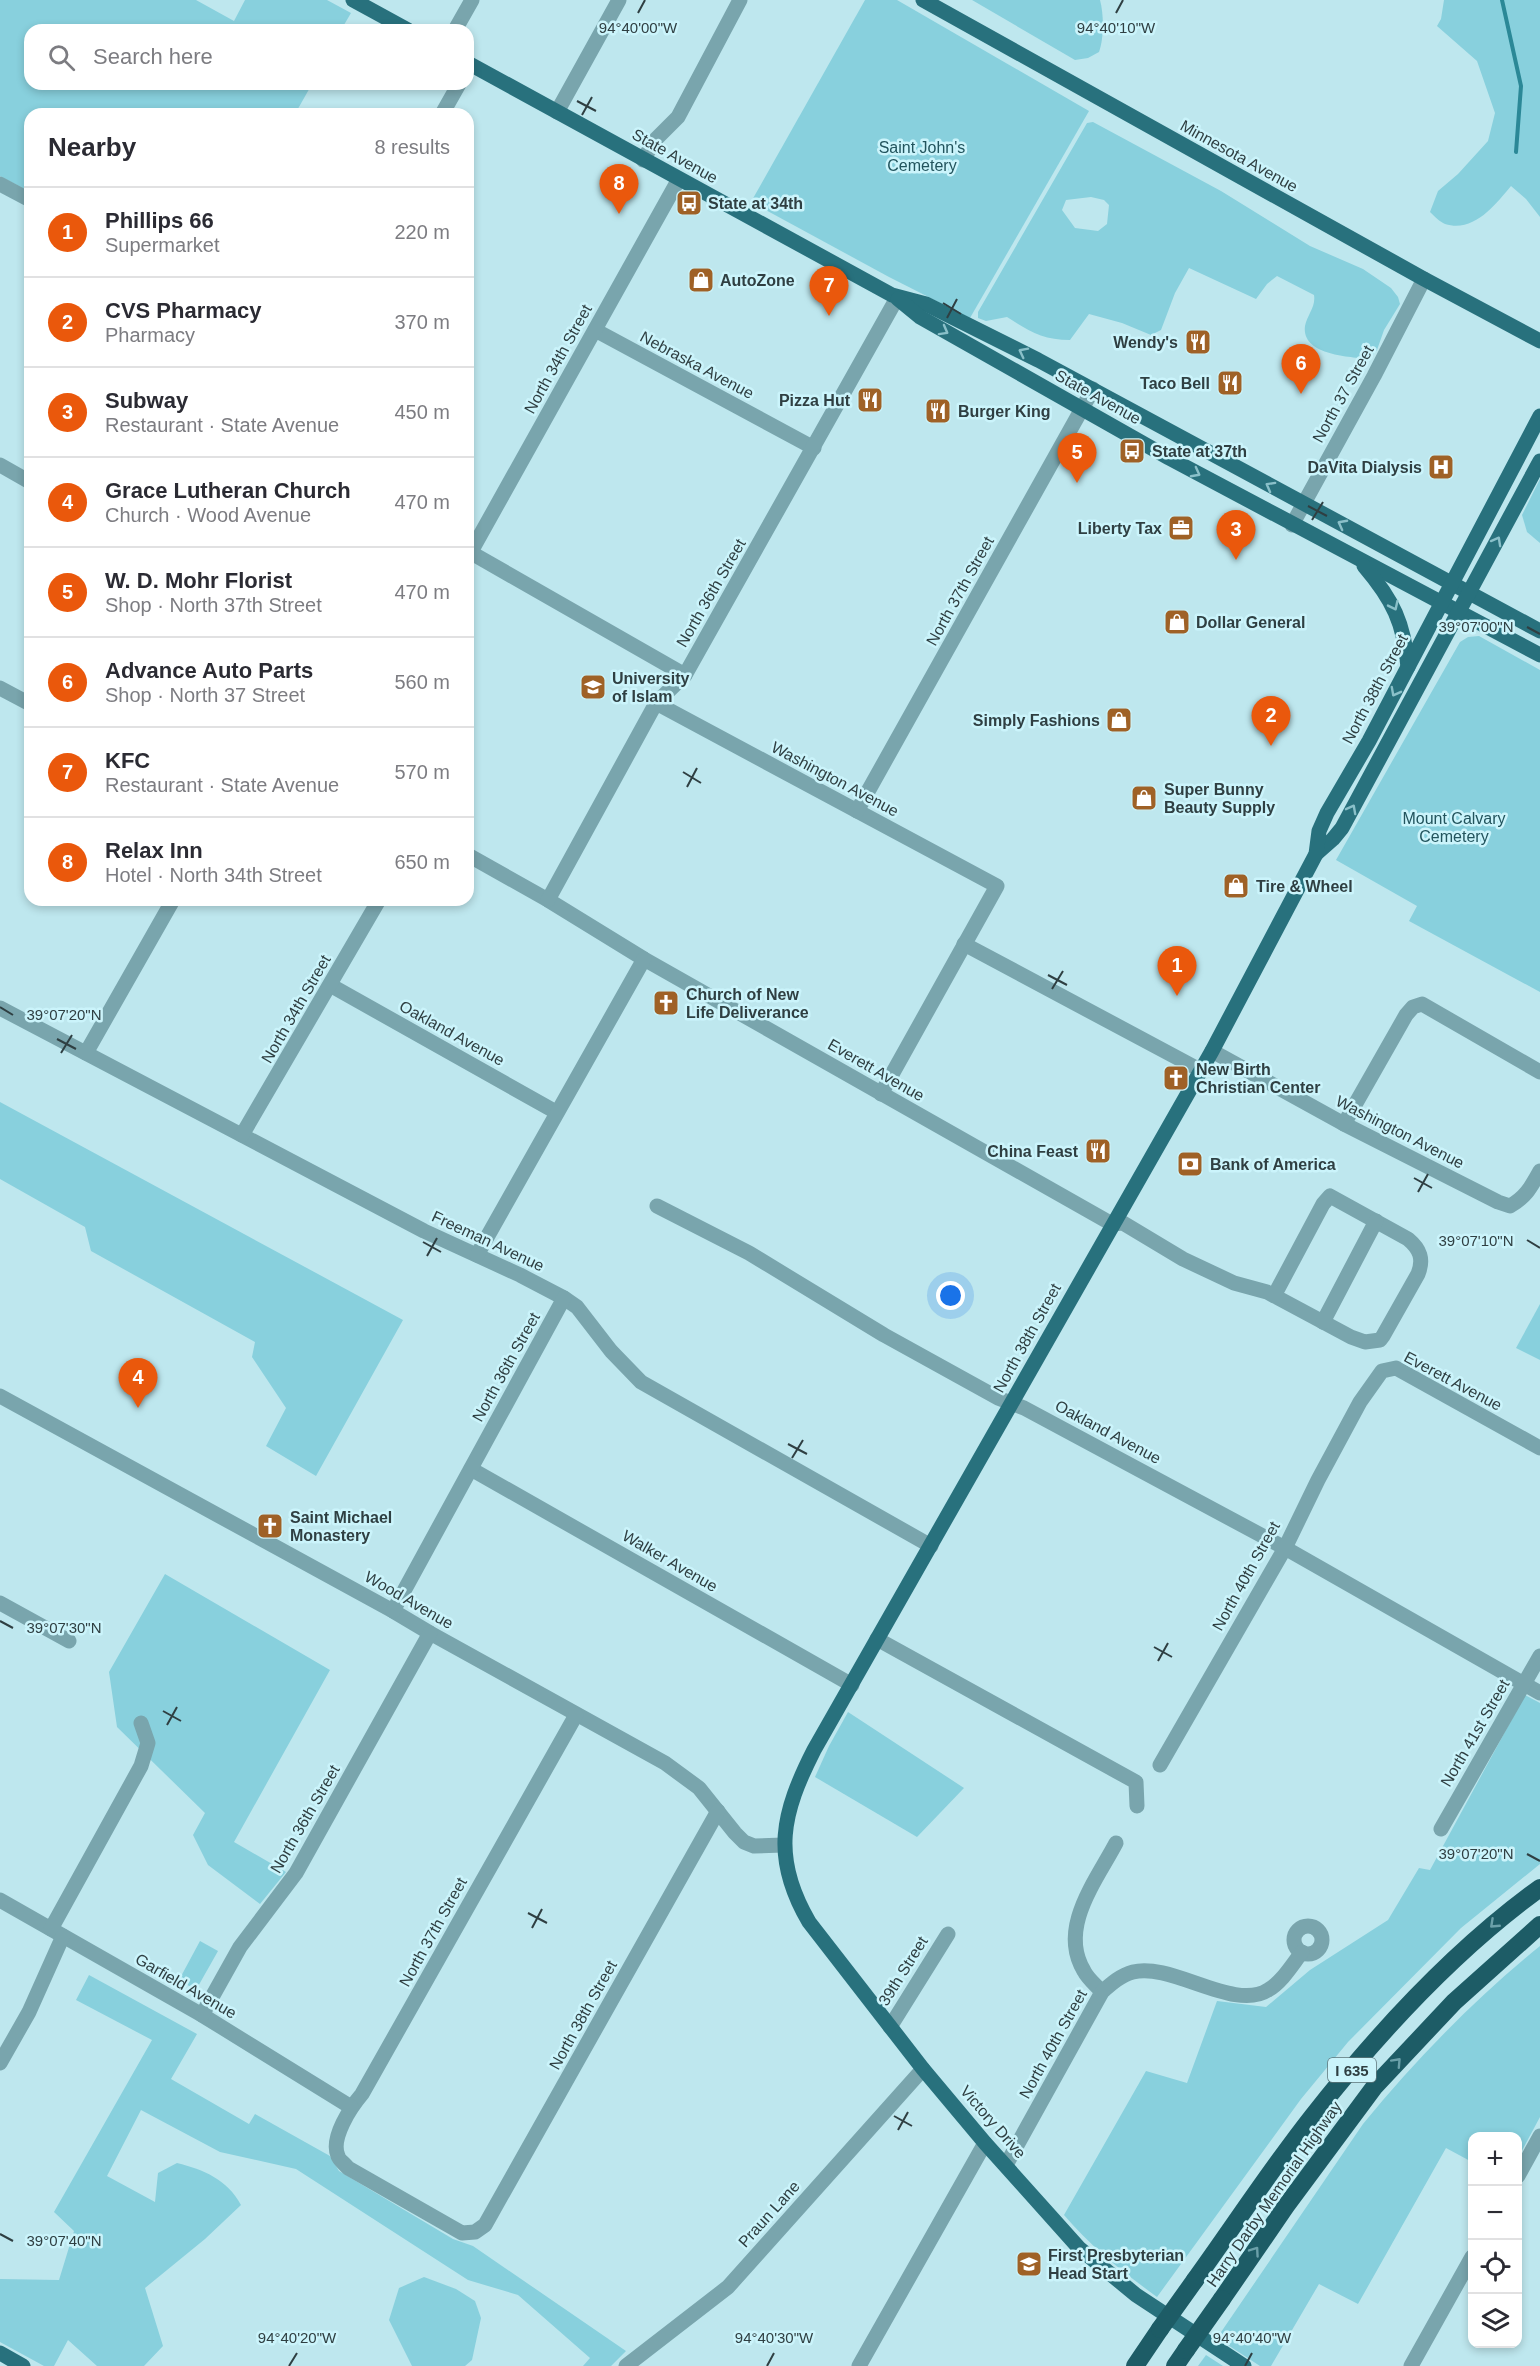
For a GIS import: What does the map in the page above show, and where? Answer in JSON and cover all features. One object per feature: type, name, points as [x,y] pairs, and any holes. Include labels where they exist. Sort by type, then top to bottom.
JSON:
[{"type":"highway","name":"Harry Darby Memorial Highway","points":[[1135,2366],[1312,2117],[1402,2010],[1506,1913],[1540,1888]]},
{"type":"highway","name":"Harry Darby Memorial Highway","points":[[1175,2366],[1286,2206],[1375,2085],[1454,2002],[1540,1925]]},
{"type":"main road","points":[[353,0],[397,24]]},
{"type":"main road","name":"Minnesota Avenue","points":[[923,0],[1424,279],[1540,341]]},
{"type":"main road","name":"State Avenue","points":[[474,68],[897,298],[920,317],[1082,410],[1292,525],[1540,655]]},
{"type":"main road","name":"State Avenue","points":[[897,298],[926,304],[1093,389],[1540,631]]},
{"type":"main road","name":"North 38th Street","points":[[783,1845],[790,1803],[800,1778],[1212,1050],[1316,854],[1319,831],[1327,813],[1369,741],[1540,416]]},
{"type":"main road","name":"North 38th Street","points":[[1316,854],[1342,828],[1540,461]]},
{"type":"main road","points":[[1359,560],[1384,590],[1397,613],[1406,643],[1408,667]]},
{"type":"main road","name":"Victory Drive","points":[[783,1845],[789,1880],[803,1913],[839,1963],[985,2143],[1092,2260],[1136,2295],[1244,2366]]},
{"type":"main road","points":[[0,2353],[23,2366]]},
{"type":"street","points":[[458,24],[472,0]]},
{"type":"street","points":[[557,112],[619,0]]},
{"type":"street","points":[[643,160],[655,140],[678,117],[740,0]]},
{"type":"street","points":[[445,108],[456,90]]},
{"type":"street","name":"North 34th Street","points":[[474,545],[679,179]]},
{"type":"street","points":[[0,184],[24,197]]},
{"type":"street","name":"North 37 Street","points":[[1292,525],[1424,279]]},
{"type":"street","name":"North 36th Street","points":[[548,900],[656,703],[685,675],[897,298]]},
{"type":"street","name":"Nebraska Avenue","points":[[595,330],[814,448]]},
{"type":"street","name":"North 37th Street","points":[[857,811],[1093,389]]},
{"type":"street","points":[[0,465],[24,479]]},
{"type":"street","points":[[474,557],[685,675]]},
{"type":"street","points":[[0,688],[24,701]]},
{"type":"street","name":"Washington Avenue","points":[[656,703],[997,886],[964,944]]},
{"type":"street","name":"Everett Avenue","points":[[474,858],[881,1094],[1112,1224],[1123,1222],[1184,1259],[1234,1283],[1274,1296],[1365,1342],[1380,1340],[1422,1264],[1416,1245],[1330,1196],[1323,1204],[1274,1296]]},
{"type":"street","points":[[86,1053],[170,906]]},
{"type":"street","name":"North 34th Street","points":[[242,1135],[376,906]]},
{"type":"street","points":[[881,1094],[964,944],[1200,1070]]},
{"type":"street","points":[[477,1255],[644,958]]},
{"type":"street","name":"Oakland Avenue","points":[[330,986],[556,1112]]},
{"type":"street","points":[[1344,1124],[1406,1015],[1422,1004],[1540,1072]]},
{"type":"street","name":"Freeman Avenue","points":[[0,1008],[424,1231],[564,1298],[577,1307],[611,1351],[641,1382],[931,1546]]},
{"type":"street","name":"Washington Avenue","points":[[1212,1050],[1344,1124],[1498,1202],[1510,1206],[1527,1195],[1540,1171]]},
{"type":"street","name":"Oakland Avenue","points":[[657,1206],[749,1253],[884,1335],[1285,1548],[1540,1693]]},
{"type":"street","points":[[1323,1322],[1376,1221]]},
{"type":"street","name":"North 36th Street","points":[[393,1611],[564,1298]]},
{"type":"street","name":"Everett Avenue","points":[[1360,1402],[1382,1371],[1396,1368],[1540,1448]]},
{"type":"street","name":"Wood Avenue","points":[[0,1396],[393,1611],[430,1634],[680,1773],[699,1788],[744,1842],[754,1846],[783,1845]]},
{"type":"street","name":"North 40th Street","points":[[1160,1765],[1285,1548],[1360,1402]]},
{"type":"street","name":"Walker Avenue","points":[[471,1468],[852,1685]]},
{"type":"street","points":[[0,1603],[69,1641]]},
{"type":"street","name":"North 36th Street","points":[[202,2015],[240,1947],[292,1878],[430,1634]]},
{"type":"street","points":[[877,1639],[1136,1782],[1137,1806]]},
{"type":"street","name":"North 41st Street","points":[[1441,1828],[1540,1656]]},
{"type":"street","name":"North 37th Street","points":[[348,2168],[338,2156],[337,2146],[343,2121],[362,2094],[576,1715]]},
{"type":"street","points":[[0,2063],[29,2012],[57,1932],[141,1766],[148,1743],[141,1723]]},
{"type":"street","name":"North 38th Street","points":[[348,2168],[462,2233],[475,2232],[485,2225],[718,1811]]},
{"type":"street","name":"North 40th Street","points":[[1006,2165],[1102,1992],[1084,1972],[1076,1954],[1074,1932],[1079,1914],[1116,1844]]},
{"type":"street","name":"Garfield Avenue","points":[[0,1900],[202,2015],[351,2107]]},
{"type":"street","name":"39th Street","points":[[890,2027],[948,1934]]},
{"type":"street","points":[[1102,1992],[1116,1980],[1134,1972],[1154,1971],[1250,1996],[1267,1991],[1280,1981],[1302,1952]]},
{"type":"street","name":"Praun Lane","points":[[626,2366],[728,2287],[923,2069]]},
{"type":"street","points":[[1522,2169],[1540,2136]]},
{"type":"street","points":[[860,2366],[985,2143]]},
{"type":"street","points":[[1411,2366],[1468,2266]]},
{"type":"green space","points":[[0,0],[196,0],[234,21],[245,0],[327,0],[351,13],[345,24],[24,24],[24,90],[309,90],[298,108],[24,108],[24,189],[0,176]]},
{"type":"green space","name":"Saint John's Cemetery","points":[[865,0],[897,0],[1089,111],[970,318],[751,202]]},
{"type":"green space","points":[[972,0],[1100,0],[1103,26],[1099,52],[1088,58],[1075,60]]},
{"type":"green space","points":[[1444,0],[1540,0],[1540,217],[1526,199],[1511,186],[1483,216],[1465,225],[1445,224],[1430,212],[1438,191],[1458,174],[1488,141],[1495,113],[1477,61],[1437,26],[1441,19]]},
{"type":"green space","points":[[1093,122],[1221,191],[1310,246],[1363,269],[1391,288],[1400,304],[1384,330],[1377,350],[1369,359],[1328,353],[1318,349],[1310,343],[1306,336],[1305,326],[1314,303],[1314,295],[1277,276],[1267,284],[1256,299],[1189,268],[1175,293],[1161,330],[1151,335],[1122,323],[1089,314],[1070,340],[1037,334],[1007,317],[986,321],[978,318],[978,312],[1087,123]],"holes":[[[1091,197],[1104,200],[1109,205],[1107,224],[1098,231],[1075,228],[1062,210],[1066,200]]]},
{"type":"green space","points":[[1540,479],[1540,543],[1527,532],[1522,515]]},
{"type":"green space","name":"Mount Calvary Cemetery","points":[[1479,636],[1540,670],[1540,992],[1409,921],[1417,906],[1336,860],[1460,642],[1468,637]]},
{"type":"green space","points":[[0,1102],[403,1320],[316,1476],[266,1446],[286,1408],[252,1357],[255,1342],[91,1251],[85,1227],[0,1179]]},
{"type":"green space","points":[[1540,1304],[1540,1360],[1516,1348]]},
{"type":"green space","points":[[165,1574],[330,1670],[234,1842],[286,1872],[260,1904],[208,1865],[193,1835],[205,1813],[117,1727],[109,1672]]},
{"type":"green space","points":[[1525,1695],[1540,1703],[1540,1864],[1461,1928],[1348,2042],[1301,2099],[1157,2297],[1108,2259],[1064,2215],[1146,2071],[1187,2083],[1217,2001],[1266,2007],[1310,1970],[1388,1920],[1419,1868],[1430,1870]]},
{"type":"green space","points":[[848,1712],[964,1788],[917,1837],[815,1777]]},
{"type":"green space","points":[[200,1941],[218,1951],[196,1990],[179,1980]]},
{"type":"green space","points":[[1540,1946],[1540,2117],[1522,2151],[1522,2132],[1468,2132],[1468,2160],[1446,2148],[1358,2304],[1319,2284],[1271,2366],[1260,2366],[1217,2338],[1363,2124],[1447,2030]]},
{"type":"green space","points":[[89,1975],[197,2034],[171,2079],[249,2124],[255,2114],[330,2156],[339,2171],[453,2239],[473,2246],[626,2351],[611,2366],[583,2366],[590,2358],[518,2295],[468,2280],[296,2169],[220,2152],[141,2110],[107,2176],[155,2202],[158,2173],[177,2163],[196,2169],[222,2182],[241,2205],[205,2239],[145,2288],[163,2346],[144,2366],[97,2366],[68,2340],[54,2366],[44,2366],[0,2342],[0,2279],[59,2280],[74,2231],[54,2212],[152,2040],[76,2000]]},
{"type":"green space","points":[[424,2277],[456,2289],[475,2301],[481,2318],[472,2360],[465,2366],[412,2366],[389,2320],[399,2288]]},
{"type":"green space","points":[[1206,2355],[1223,2366],[1198,2366]]},
{"type":"waterway","points":[[1502,0],[1521,86],[1516,152]]},
{"type":"place","name":"State at 34th","points":[[689,203]]},
{"type":"place","name":"Relax Inn","points":[[619,214]]},
{"type":"place","name":"AutoZone","points":[[701,280]]},
{"type":"place","name":"KFC","points":[[829,316]]},
{"type":"place","name":"Wendy's","points":[[1198,342]]},
{"type":"place","name":"Taco Bell","points":[[1230,383]]},
{"type":"place","name":"Advance Auto Parts","points":[[1301,394]]},
{"type":"place","name":"Pizza Hut","points":[[870,400]]},
{"type":"place","name":"Burger King","points":[[938,411]]},
{"type":"place","name":"State at 37th","points":[[1132,451]]},
{"type":"place","name":"DaVita Dialysis","points":[[1441,467]]},
{"type":"place","name":"W. D. Mohr Florist","points":[[1077,483]]},
{"type":"place","name":"Liberty Tax","points":[[1181,528]]},
{"type":"place","name":"Subway","points":[[1236,560]]},
{"type":"place","name":"Dollar General","points":[[1177,622]]},
{"type":"place","name":"University of Islam","points":[[593,687]]},
{"type":"place","name":"Simply Fashions","points":[[1119,720]]},
{"type":"place","name":"CVS Pharmacy","points":[[1271,746]]},
{"type":"place","name":"Super Bunny Beauty Supply","points":[[1144,798]]},
{"type":"place","name":"Tire & Wheel","points":[[1236,886]]},
{"type":"place","name":"Phillips 66","points":[[1177,996]]},
{"type":"place","name":"Church of New Life Deliverance","points":[[666,1003]]},
{"type":"place","name":"New Birth Christian Center","points":[[1176,1078]]},
{"type":"place","name":"China Feast","points":[[1098,1151]]},
{"type":"place","name":"Bank of America","points":[[1190,1164]]},
{"type":"place","name":"Grace Lutheran Church","points":[[138,1408]]},
{"type":"place","name":"Saint Michael Monastery","points":[[270,1526]]},
{"type":"place","name":"First Presbyterian Head Start","points":[[1029,2264]]}]
